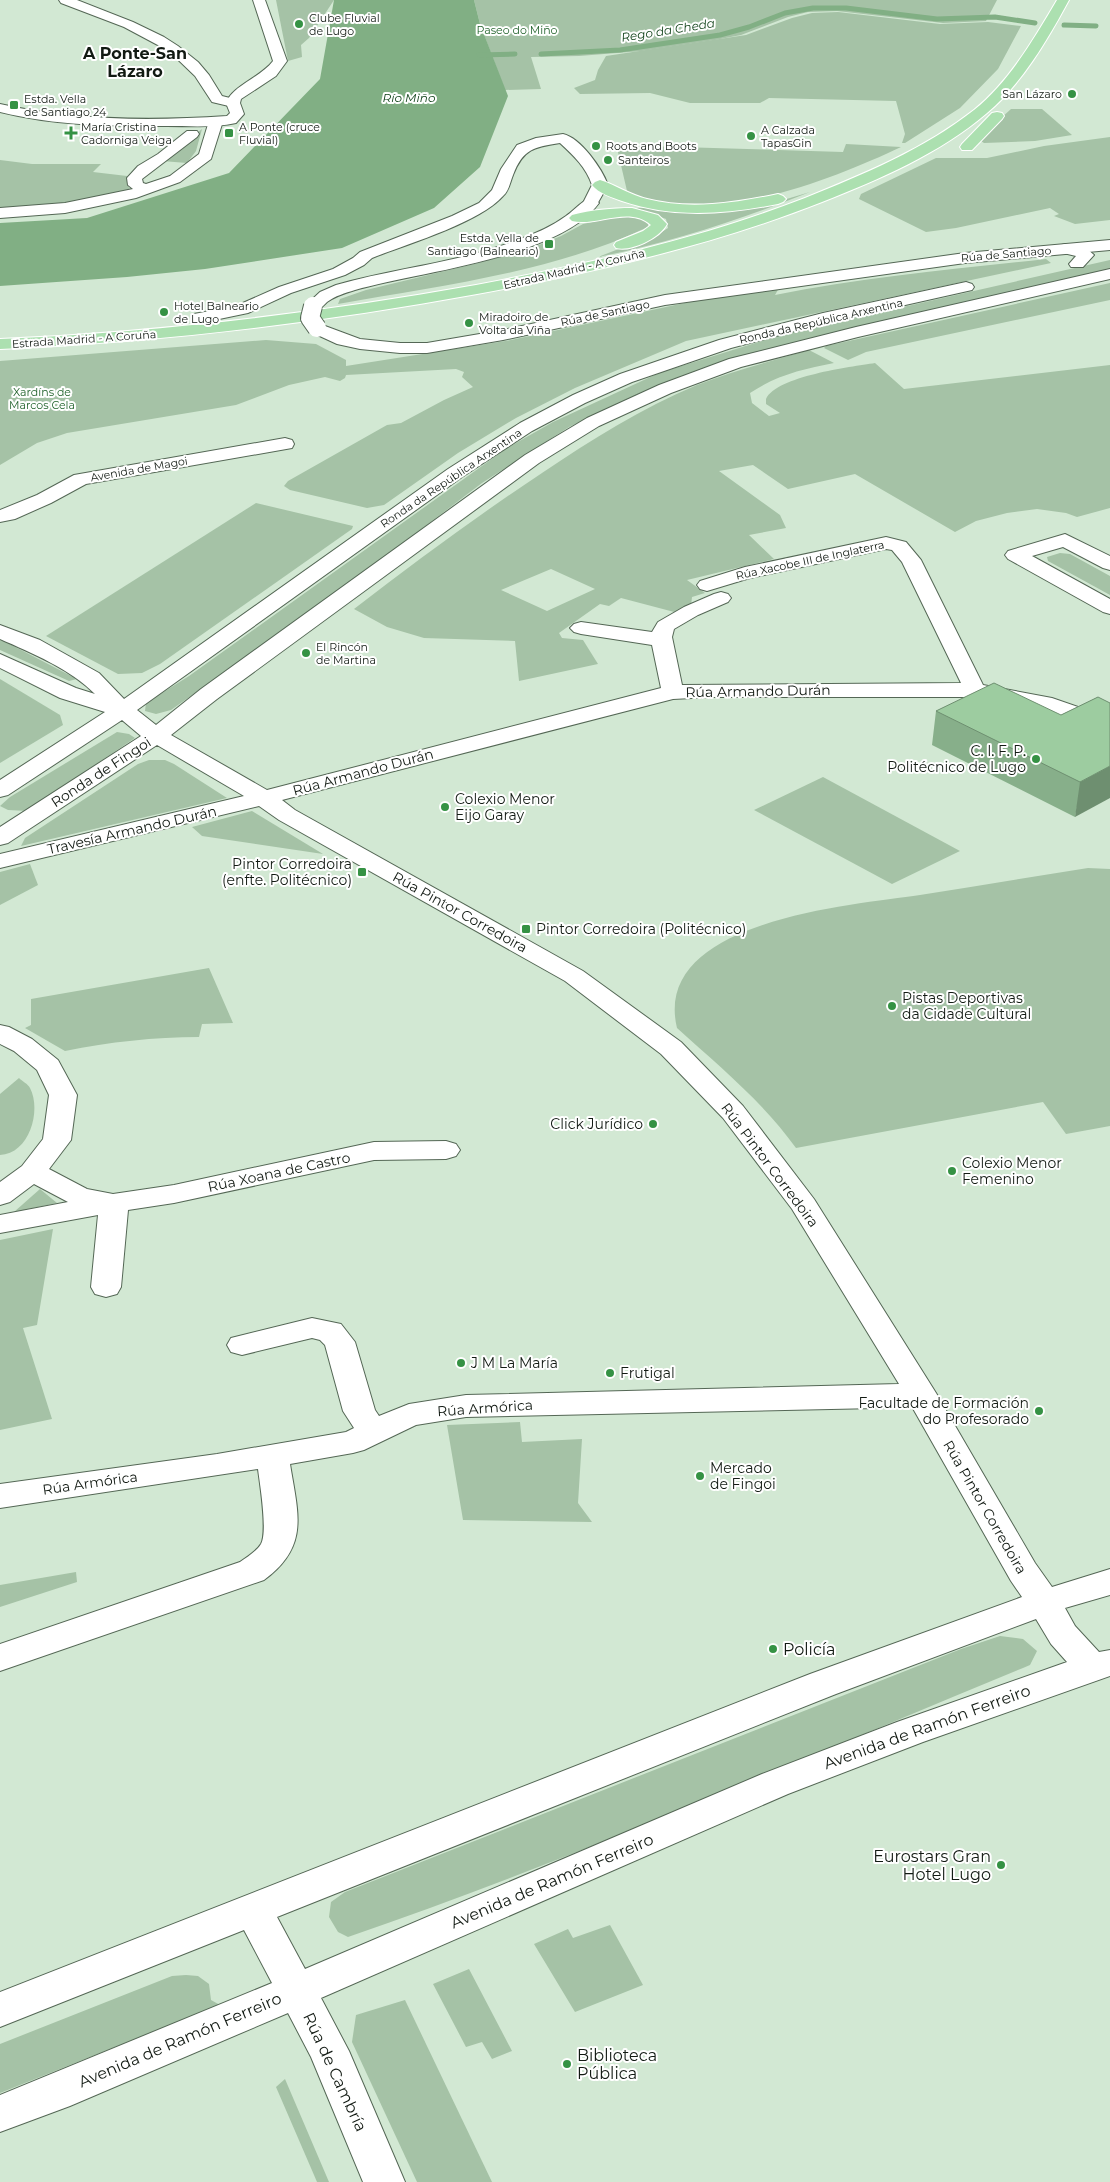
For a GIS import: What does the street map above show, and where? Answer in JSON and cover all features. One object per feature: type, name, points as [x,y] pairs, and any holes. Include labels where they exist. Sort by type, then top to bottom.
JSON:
[{"type":"highway","name":"Estrada Madrid - A Coruña","points":[[0,344],[139,335],[248,325],[398,304],[588,267],[705,237],[806,204],[888,169],[927,148],[957,128],[999,95],[1044,35],[1063,0]]},
{"type":"highway","points":[[1044,35],[1047,52]]},
{"type":"highway","points":[[967,147],[1006,108]]},
{"type":"highway","points":[[592,203],[633,207],[725,208],[780,198],[856,173],[888,169]]},
{"type":"highway","points":[[398,304],[582,260],[652,233],[658,228],[659,224],[655,219],[600,185]]},
{"type":"highway","points":[[577,218],[633,207]]},
{"type":"highway","points":[[0,355],[295,335],[321,330]]},
{"type":"street","points":[[65,0],[154,37],[176,50],[204,78],[210,93],[224,104],[233,104]]},
{"type":"street","points":[[0,108],[25,115],[72,121],[224,121],[237,114],[233,104],[236,97],[271,73],[280,61],[259,0]]},
{"type":"street","points":[[0,212],[65,208],[131,195],[175,179],[206,156],[224,121]]},
{"type":"street","points":[[146,190],[136,185],[134,178],[143,169],[163,157],[192,134]]},
{"type":"street","points":[[200,318],[236,312],[260,303],[283,291],[347,268],[360,262],[366,255],[457,219],[484,206],[499,192],[508,169],[522,148],[536,142],[563,138],[587,160],[597,173],[600,185],[592,203],[577,218],[525,242],[477,256],[344,288],[321,298],[309,312],[309,319],[321,330]]},
{"type":"street","name":"Rúa de Santiago","points":[[321,330],[343,340],[372,346],[410,349],[427,348],[503,335],[665,300],[965,258],[1110,245]]},
{"type":"street","name":"Rúa de Santiago","points":[[1064,249],[1080,251],[1086,254],[1068,266],[1110,256]]},
{"type":"street","name":"Ronda da República Arxentina","points":[[156,736],[209,694],[532,459],[593,422],[666,389],[735,363],[856,332],[1110,274]]},
{"type":"street","name":"Ronda da República Arxentina","points":[[123,710],[455,473],[526,427],[579,399],[626,378],[725,344],[823,318],[981,284]]},
{"type":"street","name":"Avenida de Magoi","points":[[0,516],[35,503],[81,479],[285,444]]},
{"type":"street","points":[[1110,564],[1065,540],[1015,556],[1110,608]]},
{"type":"street","name":"Rúa Xacobe III de Inglaterra","points":[[662,640],[665,626],[691,611],[714,592],[745,573],[886,543],[898,546],[912,560],[975,690]]},
{"type":"street","points":[[581,628],[662,640],[673,692]]},
{"type":"street","points":[[0,632],[32,645],[91,678],[123,710]]},
{"type":"street","points":[[0,660],[68,693],[123,710]]},
{"type":"street","name":"Rúa Armando Durán","points":[[263,798],[673,692],[711,690],[975,690],[1009,694],[1047,702],[1083,714],[1110,726]]},
{"type":"street","points":[[0,790],[123,710]]},
{"type":"street","name":"Ronda de Fingoi","points":[[4,830],[156,736],[123,710]]},
{"type":"street","name":"Rúa Pintor Corredoira","points":[[156,736],[188,753],[287,814],[574,976],[671,1048],[733,1112],[804,1205],[920,1393],[1023,1572],[1044,1602],[1063,1635],[1101,1665]]},
{"type":"street","name":"Travesía Armando Durán","points":[[0,861],[263,798]]},
{"type":"street","points":[[0,1033],[23,1045],[48,1066],[63,1095],[57,1140],[32,1172],[0,1196]]},
{"type":"street","name":"Rúa Xoana de Castro","points":[[0,1224],[174,1194],[374,1151],[446,1150]]},
{"type":"street","name":"Rúa Xoana de Castro","points":[[32,1172],[80,1197],[114,1203]]},
{"type":"street","points":[[106,1287],[114,1203]]},
{"type":"street","points":[[242,1345],[312,1328],[330,1331],[340,1342],[359,1411],[373,1432]]},
{"type":"street","name":"Rúa Armórica","points":[[0,1496],[272,1456],[353,1442],[409,1415],[466,1406],[877,1397],[920,1393]]},
{"type":"street","points":[[0,1658],[207,1588],[252,1571],[267,1560],[275,1551],[280,1540],[279,1499],[272,1456]]},
{"type":"street","points":[[0,2010],[823,1684],[1044,1602],[1106,1587]]},
{"type":"street","name":"Avenida de Ramón Ferreiro","points":[[0,2114],[55,2093],[296,1991],[775,1784],[910,1732],[1101,1665]]},
{"type":"street","name":"Rúa de Cambría","points":[[254,1910],[329,2051],[384,2182]]},
{"type":"green space","name":"Clube Fluvial de Lugo","points":[[276,0],[334,0],[309,38],[301,45],[302,57],[288,61]]},
{"type":"green space","name":"Paseo do Miño","points":[[474,0],[997,0],[986,21],[943,23],[837,11],[808,12],[788,17],[741,35],[715,40],[642,51],[579,56],[531,57],[541,89],[505,90],[480,24]]},
{"type":"green space","points":[[838,12],[940,24],[988,22],[1021,26],[998,69],[960,108],[905,143],[902,143],[905,134],[896,101],[769,98],[760,103],[690,103],[650,93],[580,94],[574,88],[595,80],[606,56],[746,35],[792,18],[812,13]]},
{"type":"green space","points":[[1011,109],[1042,109],[1072,135],[1035,141],[984,143],[978,139]]},
{"type":"green space","points":[[202,129],[196,151],[187,163],[162,161]]},
{"type":"green space","points":[[1110,137],[1110,220],[1075,224],[1054,216],[1059,214],[1050,208],[956,228],[926,232],[859,199],[861,194],[936,158],[987,158],[1044,146]]},
{"type":"green space","points":[[846,144],[901,147],[838,174],[766,197],[728,204],[692,206],[658,202],[627,191],[617,148],[646,146],[843,152]]},
{"type":"green space","points":[[0,160],[32,164],[101,164],[93,172],[127,176],[127,185],[130,189],[67,203],[0,208]]},
{"type":"green space","points":[[810,192],[706,229],[652,245],[598,257],[660,233],[668,228],[666,219],[636,208],[770,204]]},
{"type":"green space","points":[[620,216],[648,221],[648,227],[611,243],[535,267],[496,276],[338,304],[340,299],[366,290],[529,249],[561,236],[583,224]]},
{"type":"green space","name":"Xardíns de Marcos Cela","points":[[1046,259],[1051,263],[686,341],[575,388],[516,418],[458,453],[384,505],[367,508],[290,490],[284,486],[288,481],[387,425],[401,423],[473,387],[462,377],[464,372],[456,369],[346,375],[340,381],[325,377],[289,385],[236,405],[67,433],[37,443],[0,465],[0,361],[266,340],[316,344],[346,360],[346,366],[511,340],[708,298],[779,288],[775,295],[876,278]]},
{"type":"green space","points":[[1110,260],[1110,270],[776,347],[710,367],[640,393],[569,427],[482,483],[373,566],[171,710],[156,714],[145,711],[146,703],[189,676],[507,448],[553,422],[659,373],[784,334]]},
{"type":"green space","points":[[1110,283],[1110,300],[866,352],[848,360],[824,348],[826,346]]},
{"type":"green space","points":[[809,350],[834,363],[790,374],[770,382],[750,393],[752,403],[769,416],[780,413],[766,404],[766,399],[773,391],[784,384],[832,370],[875,363],[904,389],[1110,365],[1110,508],[1077,517],[1066,513],[1037,509],[1007,513],[976,521],[955,532],[855,474],[788,489],[753,465],[719,471],[780,515],[786,528],[749,535],[774,559],[687,580],[705,593],[692,597],[691,606],[678,613],[621,598],[609,606],[600,604],[559,633],[562,638],[583,640],[598,664],[519,681],[515,641],[424,638],[387,627],[354,609],[494,506],[617,425],[697,385]],"holes":[[[551,569],[595,589],[547,611],[501,590]]]},
{"type":"green space","points":[[256,503],[353,526],[352,529],[160,664],[142,673],[118,674],[46,636]]},
{"type":"green space","points":[[1060,553],[1070,554],[1110,576],[1110,595],[1048,561],[1047,557]]},
{"type":"green space","points":[[0,639],[77,679],[69,681],[0,650]]},
{"type":"green space","points":[[0,679],[60,715],[63,725],[0,763]]},
{"type":"green space","points":[[117,732],[129,734],[135,738],[27,811],[8,810],[0,806],[10,797]]},
{"type":"green space","points":[[149,760],[165,760],[174,764],[227,798],[21,846],[25,838],[138,764]]},
{"type":"green space","points":[[823,777],[960,851],[892,884],[754,810]]},
{"type":"green space","points":[[252,811],[323,854],[202,836],[192,827]]},
{"type":"green space","points":[[30,864],[38,885],[0,905],[0,872]]},
{"type":"green space","name":"Pistas Deportivas da Cidade Cultural","points":[[1088,868],[1110,869],[1110,1126],[1066,1134],[1043,1102],[796,1148],[755,1100],[677,1028],[677,992],[694,963],[725,941],[763,925],[806,913],[850,905]]},
{"type":"green space","points":[[209,968],[233,1023],[202,1024],[199,1037],[132,1041],[65,1051],[25,1028],[31,1025],[31,999]]},
{"type":"green space","points":[[19,1078],[29,1087],[33,1097],[33,1119],[30,1130],[19,1147],[10,1153],[0,1155],[0,1094]]},
{"type":"green space","points":[[40,1189],[57,1203],[14,1212]]},
{"type":"green space","points":[[53,1229],[37,1325],[23,1328],[52,1419],[0,1430],[0,1240]]},
{"type":"green space","points":[[520,1422],[522,1442],[582,1439],[578,1503],[592,1522],[463,1520],[447,1425]]},
{"type":"green space","points":[[76,1572],[77,1582],[0,1607],[0,1585]]},
{"type":"green space","points":[[1000,1636],[1023,1639],[1037,1651],[1030,1665],[691,1806],[435,1906],[348,1937],[338,1932],[329,1917],[331,1902],[345,1892],[961,1649]]},
{"type":"green space","points":[[610,1925],[643,1985],[575,2012],[534,1944],[568,1929],[573,1938]]},
{"type":"green space","points":[[469,1969],[512,2051],[492,2059],[482,2042],[466,2047],[433,1984]]},
{"type":"green space","points":[[172,1976],[198,1976],[209,1984],[211,2000],[220,2005],[0,2093],[0,2044]]},
{"type":"green space","points":[[405,2000],[492,2182],[417,2182],[352,2042],[356,2015]]},
{"type":"green space","points":[[285,2079],[329,2182],[317,2182],[276,2087]]},
{"type":"water","name":"Río Miño","points":[[334,0],[474,0],[480,24],[508,96],[480,167],[434,208],[342,248],[205,269],[127,277],[0,286],[0,223],[87,218],[229,173],[320,79]]},
{"type":"building","points":[[994,683],[1061,715],[1098,697],[1110,703],[1110,766],[1080,782],[936,711]]},
{"type":"waterway","name":"Rego da Cheda","points":[[541,54],[620,50],[720,35],[749,27],[785,13],[813,8],[846,8],[937,19],[995,17],[1035,23]]},
{"type":"waterway","name":"Rego da Cheda","points":[[1064,25],[1096,26]]},
{"type":"waterway","name":"Rego da Cheda","points":[[479,55],[515,54]]},
{"type":"place","name":"Clube Fluvial de Lugo","points":[[299,24]]},
{"type":"place","name":"San Lázaro","points":[[1072,94]]},
{"type":"place","name":"Estda. Vella de Santiago 24","points":[[14,105]]},
{"type":"place","name":"María Cristina Cadorniga Veiga","points":[[71,133]]},
{"type":"place","name":"A Ponte (cruce Fluvial)","points":[[229,133]]},
{"type":"place","name":"A Calzada TapasGin","points":[[751,136]]},
{"type":"place","name":"Roots and Boots","points":[[596,146]]},
{"type":"place","name":"Santeiros","points":[[608,160]]},
{"type":"place","name":"Estda. Vella de Santiago (Balneario)","points":[[549,244]]},
{"type":"place","name":"Hotel Balneario de Lugo","points":[[164,312]]},
{"type":"place","name":"Miradoiro de Volta da Viña","points":[[469,323]]},
{"type":"place","name":"El Rincón de Martina","points":[[306,653]]},
{"type":"place","name":"C. I. F. P. Politécnico de Lugo","points":[[1036,759]]},
{"type":"place","name":"Colexio Menor Eijo Garay","points":[[445,807]]},
{"type":"place","name":"Pintor Corredoira (enfte. Politécnico)","points":[[362,872]]},
{"type":"place","name":"Pintor Corredoira (Politécnico)","points":[[526,929]]},
{"type":"place","name":"Pistas Deportivas da Cidade Cultural","points":[[892,1006]]},
{"type":"place","name":"Click Jurídico","points":[[653,1124]]},
{"type":"place","name":"Colexio Menor Femenino","points":[[952,1171]]},
{"type":"place","name":"J M La María","points":[[461,1363]]},
{"type":"place","name":"Frutigal","points":[[610,1373]]},
{"type":"place","name":"Facultade de Formación do Profesorado","points":[[1039,1411]]},
{"type":"place","name":"Mercado de Fingoi","points":[[700,1476]]},
{"type":"place","name":"Policía","points":[[773,1649]]},
{"type":"place","name":"Eurostars Gran Hotel Lugo","points":[[1001,1865]]},
{"type":"place","name":"Biblioteca Pública","points":[[567,2064]]},
{"type":"district","name":"A Ponte-San Lázaro","points":[[135,62]]}]
